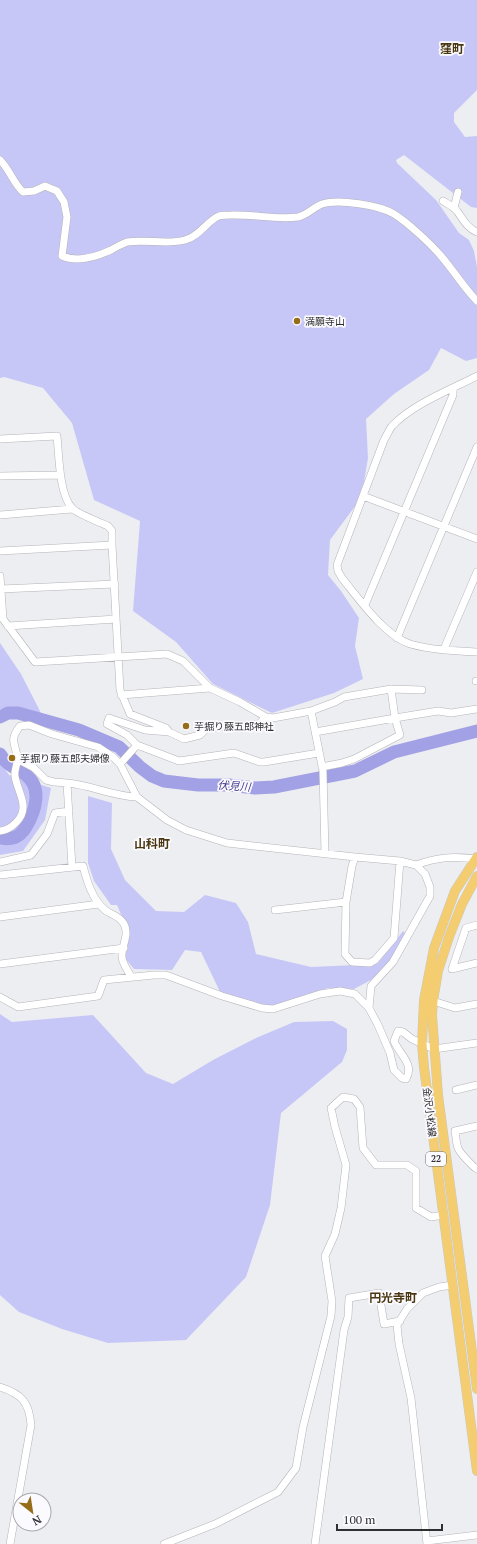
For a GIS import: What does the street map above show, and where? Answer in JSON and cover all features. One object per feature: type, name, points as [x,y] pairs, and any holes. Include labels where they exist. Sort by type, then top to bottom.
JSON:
[{"type":"main road","name":"金沢小松線","points":[[477,859],[455,891],[434,948],[424,1000],[422,1044],[477,1471]]},
{"type":"main road","name":"金沢小松線","points":[[477,876],[462,904],[448,937],[438,971],[433,1001],[434,1049],[438,1095],[477,1389]]},
{"type":"street","points":[[0,160],[12,175],[17,187],[23,192],[34,191],[45,186],[57,192],[64,202],[67,217],[62,256],[69,259],[86,259],[100,255],[125,243],[143,240],[174,242],[186,240],[198,233],[218,216],[299,216],[323,204],[343,203],[365,205],[393,214],[419,235],[441,256],[477,302]]},
{"type":"street","points":[[454,208],[458,192]]},
{"type":"street","points":[[443,201],[454,208],[471,230],[477,232]]},
{"type":"street","points":[[477,376],[425,402],[391,427],[384,440],[337,566],[342,578],[381,624],[398,638],[409,643],[428,648],[477,652]]},
{"type":"street","points":[[365,605],[453,396],[453,388]]},
{"type":"street","points":[[0,439],[57,436],[60,475],[64,492],[72,509]]},
{"type":"street","points":[[398,638],[477,447]]},
{"type":"street","points":[[0,476],[60,475]]},
{"type":"street","points":[[363,496],[477,539]]},
{"type":"street","points":[[0,515],[72,509],[108,526],[112,531],[117,657],[121,695],[130,714],[166,728],[169,732]]},
{"type":"street","points":[[0,551],[112,545]]},
{"type":"street","points":[[444,649],[474,585],[477,572]]},
{"type":"street","points":[[0,576],[2,619],[34,662],[167,654],[183,661],[210,688],[240,702],[266,717],[273,718],[311,711],[344,697],[391,689],[422,690]]},
{"type":"street","points":[[1,589],[114,584]]},
{"type":"street","points":[[8,626],[116,619]]},
{"type":"street","points":[[121,695],[210,688]]},
{"type":"street","points":[[323,769],[354,759],[400,735],[391,689]]},
{"type":"street","points":[[315,732],[438,711],[451,712],[477,709]]},
{"type":"street","points":[[311,711],[318,753],[323,769],[325,853]]},
{"type":"street","points":[[266,717],[259,724],[207,728],[200,735],[184,739],[169,732],[144,730],[109,718],[107,724],[126,735],[135,747],[179,761],[234,753],[264,762],[318,753]]},
{"type":"street","points":[[0,831],[16,824],[24,806],[14,774],[17,761],[13,741],[14,733],[20,726],[29,725],[52,734],[98,747],[113,757],[121,763],[137,797],[176,826],[186,830],[227,843],[325,853],[355,858],[400,861],[416,865],[425,874],[430,887],[430,896],[394,962],[371,986],[370,1008]]},
{"type":"street","points":[[121,763],[135,747]]},
{"type":"street","points":[[17,761],[34,768],[46,780],[90,786],[115,795],[137,797]]},
{"type":"street","points":[[67,783],[72,867]]},
{"type":"street","points":[[0,862],[31,855],[47,834],[55,813],[69,811]]},
{"type":"street","points":[[416,865],[436,858],[460,857],[477,859]]},
{"type":"street","points":[[355,858],[352,866],[346,902],[345,954],[352,962],[370,963],[375,960],[394,938],[400,861]]},
{"type":"street","points":[[0,875],[83,866],[88,885],[99,904],[106,911],[116,915],[124,924],[126,934],[122,958],[131,977]]},
{"type":"street","points":[[276,910],[346,902]]},
{"type":"street","points":[[0,917],[99,904]]},
{"type":"street","points":[[477,925],[466,928],[452,969],[477,963]]},
{"type":"street","points":[[0,964],[124,948]]},
{"type":"street","points":[[0,997],[18,1007],[98,996],[104,980],[166,975],[222,996],[262,1008],[273,1009],[320,994],[340,991],[355,994],[370,1008],[386,1041],[394,1070],[402,1078],[406,1079],[410,1070],[394,1040],[398,1031],[404,1032],[412,1039],[434,1049],[477,1043]]},
{"type":"street","points":[[433,1001],[455,1008],[477,1004]]},
{"type":"street","points":[[456,1090],[477,1085]]},
{"type":"street","points":[[164,1544],[214,1524],[278,1492],[296,1468],[303,1427],[331,1316],[332,1300],[325,1256],[335,1234],[341,1208],[346,1165],[331,1108],[343,1097],[354,1100],[360,1107],[363,1148],[376,1165],[407,1165],[416,1171],[416,1208],[431,1217],[444,1215]]},
{"type":"street","points":[[477,1126],[455,1131],[458,1149],[472,1167],[477,1170]]},
{"type":"street","points":[[453,1285],[439,1287],[423,1293],[407,1309],[397,1325],[398,1338],[411,1398],[427,1543],[444,1542],[477,1535]]},
{"type":"street","points":[[315,1544],[344,1330],[348,1317],[350,1298],[379,1293],[384,1324],[400,1321]]},
{"type":"street","points":[[0,1387],[12,1391],[22,1399],[30,1410],[31,1425],[10,1544]]},
{"type":"shaded area","points":[[0,0],[477,0],[477,90],[454,113],[454,122],[465,137],[477,136],[477,208],[471,207],[404,155],[396,160],[397,163],[436,200],[459,233],[469,240],[474,251],[477,267],[477,358],[466,361],[441,348],[429,370],[394,394],[366,419],[368,458],[364,482],[356,505],[330,540],[328,575],[359,618],[355,646],[363,679],[334,693],[272,713],[213,684],[176,642],[133,611],[140,521],[94,500],[72,423],[43,388],[4,377],[0,378]]},
{"type":"shaded area","points":[[0,643],[21,674],[41,713],[0,709]]},
{"type":"shaded area","points":[[0,762],[9,775],[51,788],[45,820],[23,851],[0,855]]},
{"type":"shaded area","points":[[88,796],[112,803],[111,849],[125,880],[156,911],[184,912],[205,895],[236,903],[248,922],[256,954],[311,967],[377,964],[403,931],[406,934],[391,961],[371,980],[354,989],[328,988],[273,1007],[221,994],[201,952],[185,950],[172,970],[134,969],[124,957],[129,933],[117,905],[111,905],[94,881],[88,863]]},
{"type":"shaded area","points":[[0,1014],[12,1022],[93,1015],[146,1073],[173,1084],[213,1060],[256,1038],[294,1022],[333,1021],[347,1029],[347,1050],[342,1062],[281,1113],[270,1205],[246,1277],[186,1340],[108,1343],[62,1329],[19,1312],[0,1295]]},
{"type":"waterway","name":"伏見川","points":[[0,717],[8,713],[18,713],[79,730],[119,747],[140,767],[152,776],[164,781],[198,785],[229,785],[255,788],[274,787],[355,771],[394,752],[477,731]]},
{"type":"waterway","name":"伏見川","points":[[0,754],[9,764],[31,780],[36,793],[36,800],[32,814],[21,834],[8,839],[0,838]]},
{"type":"place","name":"満願寺山","points":[[297,321]]},
{"type":"place","name":"芋掘り藤五郎神社","points":[[186,726]]},
{"type":"place","name":"芋掘り藤五郎夫婦像","points":[[12,758]]},
{"type":"district","name":"窪町","points":[[452,49]]},
{"type":"district","name":"山科町","points":[[152,844]]},
{"type":"district","name":"円光寺町","points":[[393,1298]]}]
